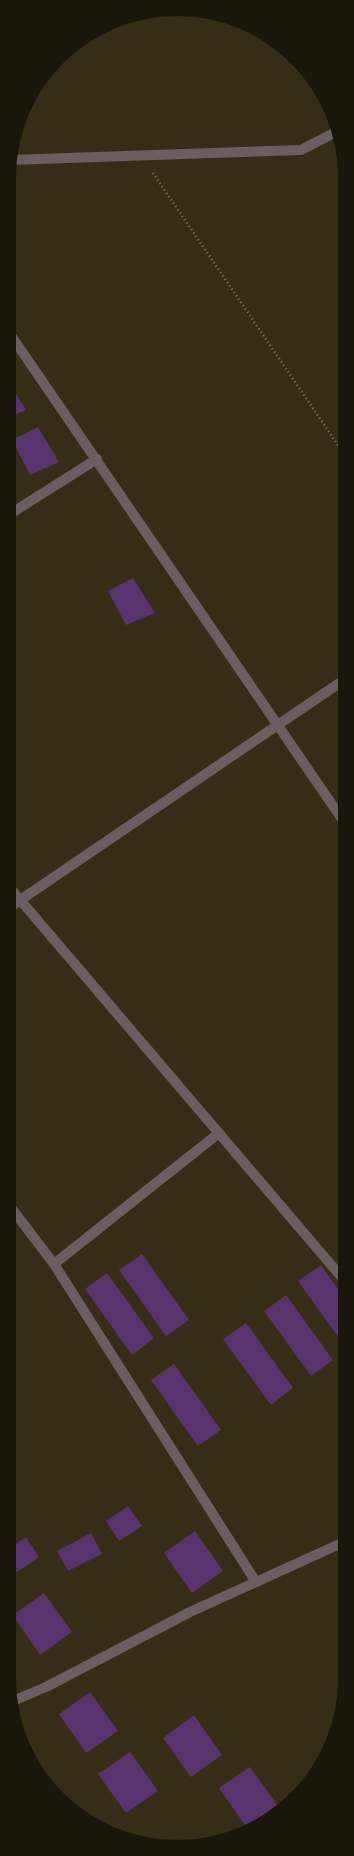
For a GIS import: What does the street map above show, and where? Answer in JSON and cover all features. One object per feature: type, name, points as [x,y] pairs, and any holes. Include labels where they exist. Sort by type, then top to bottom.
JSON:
[{"type":"street","points":[[17,160],[301,150],[333,134]]},
{"type":"street","points":[[16,343],[338,813]]},
{"type":"street","points":[[16,510],[96,459]]},
{"type":"street","points":[[16,902],[338,684]]},
{"type":"street","points":[[16,895],[338,1273]]},
{"type":"street","points":[[54,1264],[219,1133]]},
{"type":"street","points":[[16,1214],[54,1264],[256,1582]]},
{"type":"street","points":[[17,1699],[46,1687],[190,1612],[338,1545]]},
{"type":"path","points":[[141,156],[338,445]]},
{"type":"building","points":[[16,394],[26,410],[16,414]]},
{"type":"building","points":[[38,427],[59,462],[30,475],[16,448],[16,438]]},
{"type":"building","points":[[133,578],[155,613],[126,625],[108,591]]},
{"type":"building","points":[[142,1254],[189,1320],[166,1336],[119,1270]]},
{"type":"building","points":[[321,1265],[338,1289],[338,1337],[298,1281]]},
{"type":"building","points":[[107,1273],[154,1338],[132,1355],[85,1289]]},
{"type":"building","points":[[286,1295],[333,1360],[311,1376],[264,1311]]},
{"type":"building","points":[[246,1323],[293,1388],[271,1405],[223,1339]]},
{"type":"building","points":[[174,1364],[221,1430],[198,1446],[151,1380]]},
{"type":"building","points":[[128,1506],[142,1526],[119,1541],[106,1521]]},
{"type":"building","points":[[195,1531],[223,1571],[192,1593],[164,1553]]},
{"type":"building","points":[[91,1533],[102,1554],[68,1571],[57,1551]]},
{"type":"building","points":[[26,1537],[39,1557],[17,1572],[16,1571],[16,1543]]},
{"type":"building","points":[[44,1593],[72,1632],[40,1655],[16,1619],[16,1613]]},
{"type":"building","points":[[90,1692],[118,1731],[86,1753],[59,1714]]},
{"type":"building","points":[[194,1715],[222,1755],[191,1777],[163,1738]]},
{"type":"building","points":[[130,1752],[158,1791],[126,1813],[98,1774]]},
{"type":"building","points":[[250,1767],[277,1805],[245,1825],[219,1788]]}]
